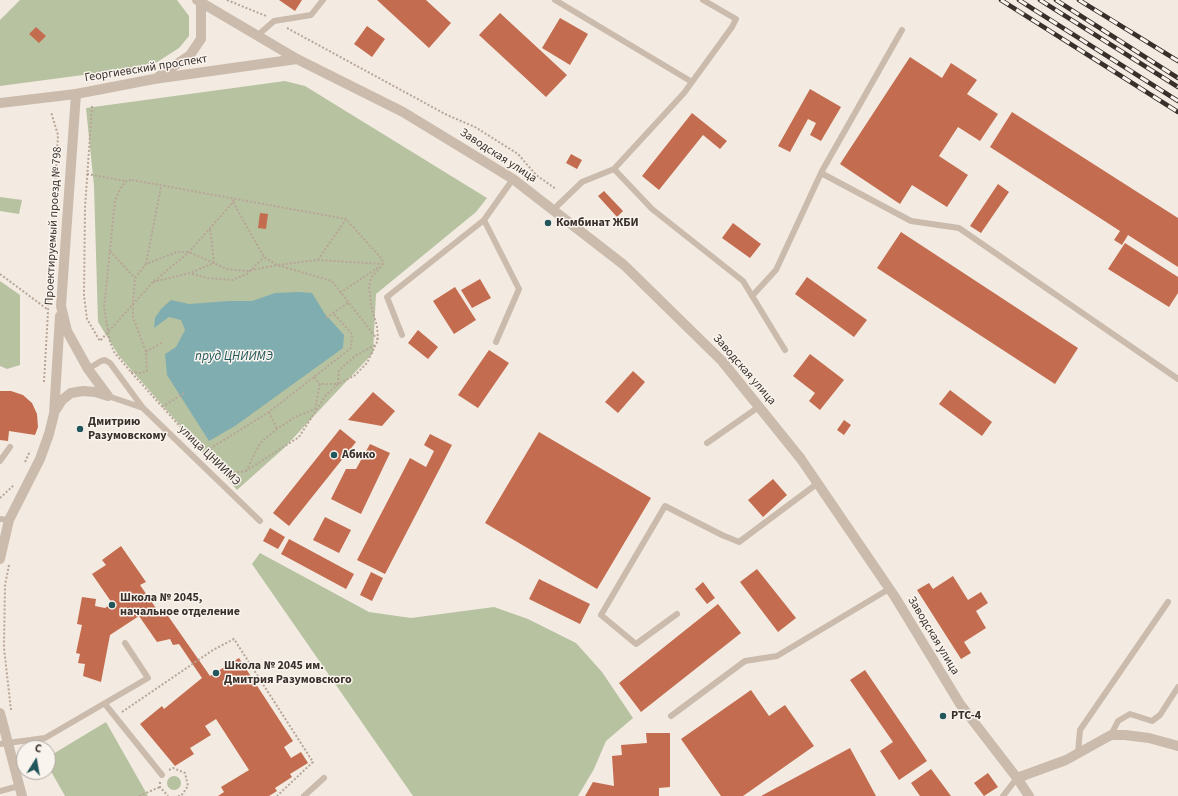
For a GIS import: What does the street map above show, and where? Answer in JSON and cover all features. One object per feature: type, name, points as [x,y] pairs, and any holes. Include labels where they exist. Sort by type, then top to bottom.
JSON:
[{"type":"street","name":"Заводская улица","points":[[199,2],[296,58],[403,112],[513,179],[624,265],[722,361],[760,406],[818,483],[889,589],[960,704],[1017,778],[1029,796]]},
{"type":"street","points":[[154,79],[190,55],[201,39],[199,2]]},
{"type":"street","name":"Георгиевский проспект","points":[[0,103],[76,94],[154,79],[296,58]]},
{"type":"street","name":"Проектируемый проезд № 798","points":[[76,94],[61,306],[67,331],[88,369],[108,396]]},
{"type":"street","points":[[54,414],[61,306]]},
{"type":"street","points":[[5,561],[4,520],[40,459],[54,414],[62,400],[71,393],[83,391],[95,392],[108,396]]},
{"type":"street","points":[[0,713],[4,744],[22,796]]},
{"type":"street","points":[[1017,778],[1066,760],[1111,735],[1149,738],[1178,746]]},
{"type":"lane","points":[[257,36],[274,21],[311,15],[323,0]]},
{"type":"lane","points":[[555,0],[692,82]]},
{"type":"lane","points":[[553,210],[582,182],[614,169],[692,82],[736,19],[703,0]]},
{"type":"lane","points":[[752,296],[776,270],[821,173],[902,30]]},
{"type":"lane","points":[[614,169],[652,209],[743,281],[785,350]]},
{"type":"lane","points":[[821,173],[911,221],[959,228],[1178,379]]},
{"type":"lane","points":[[402,335],[387,297],[484,220],[513,179]]},
{"type":"lane","points":[[484,220],[519,290],[496,342]]},
{"type":"lane","name":"улица ЦНИИМЭ","points":[[88,369],[105,360],[110,363],[143,408],[260,521]]},
{"type":"lane","name":"улица ЦНИИМЭ","points":[[108,396],[143,408]]},
{"type":"lane","points":[[707,443],[760,406]]},
{"type":"lane","points":[[0,461],[10,447]]},
{"type":"lane","points":[[677,614],[636,644],[601,615],[665,506],[722,536],[739,542],[818,483]]},
{"type":"lane","points":[[671,716],[745,661],[777,656],[889,589]]},
{"type":"lane","points":[[1078,753],[1080,730],[1168,602]]},
{"type":"lane","points":[[4,744],[44,738],[148,678],[125,643]]},
{"type":"lane","points":[[1111,735],[1118,721],[1130,714],[1152,722],[1160,715],[1178,687]]},
{"type":"lane","points":[[105,704],[162,775]]},
{"type":"lane","points":[[304,796],[324,778]]},
{"type":"lane","points":[[1003,796],[1017,778]]},
{"type":"lane","points":[[0,791],[19,786]]},
{"type":"path","points":[[227,0],[274,21],[343,57],[447,115],[475,127],[518,154],[536,175],[556,189]]},
{"type":"path","points":[[92,106],[87,174],[84,296],[87,319],[100,340],[109,332],[152,283],[189,252],[233,202],[234,198]]},
{"type":"path","points":[[44,383],[58,135],[51,112]]},
{"type":"path","points":[[87,174],[126,181],[132,180],[346,218],[382,259],[383,264]]},
{"type":"path","points":[[126,181],[115,200],[104,308],[110,342],[114,352],[203,452],[222,469],[233,473],[246,471],[299,437],[315,409],[326,394],[338,384],[354,376],[367,363],[378,340],[377,326],[371,306],[369,287],[371,278],[383,264]]},
{"type":"path","points":[[131,372],[141,373],[147,371],[148,364],[146,352],[133,316],[133,303],[135,278],[146,264],[161,186]]},
{"type":"path","points":[[233,202],[264,258],[277,265],[332,281],[378,340]]},
{"type":"path","points":[[318,260],[346,218]]},
{"type":"path","points":[[210,227],[214,263]]},
{"type":"path","points":[[110,250],[135,278]]},
{"type":"path","points":[[146,264],[177,252],[189,252],[228,269],[247,271],[277,265],[318,260],[383,264]]},
{"type":"path","points":[[190,273],[208,278],[232,280],[246,274],[247,271],[264,258]]},
{"type":"path","points":[[152,283],[190,273],[214,263]]},
{"type":"path","points":[[340,293],[383,264]]},
{"type":"path","points":[[0,274],[51,311]]},
{"type":"path","points":[[326,318],[348,303]]},
{"type":"path","points":[[203,452],[269,412],[351,348],[352,334],[333,313]]},
{"type":"path","points":[[146,352],[163,342]]},
{"type":"path","points":[[338,384],[339,370],[355,356],[376,344]]},
{"type":"path","points":[[314,377],[320,384],[338,384]]},
{"type":"path","points":[[315,409],[320,384]]},
{"type":"path","points":[[162,407],[186,392]]},
{"type":"path","points":[[246,471],[260,442],[276,429],[296,417],[315,409]]},
{"type":"path","points":[[269,412],[276,429]]},
{"type":"path","points":[[24,465],[33,446]]},
{"type":"path","points":[[0,498],[14,485],[17,478]]},
{"type":"path","points":[[5,561],[4,648],[12,714]]},
{"type":"path","points":[[115,717],[213,650],[234,639],[312,762],[277,796]]},
{"type":"path","points":[[168,796],[160,786],[162,775],[173,768],[185,773],[188,786],[181,796],[177,796]]},
{"type":"path","points":[[140,796],[160,786]]},
{"type":"green space","points":[[20,0],[177,0],[189,16],[189,36],[179,48],[151,66],[0,86],[0,20]]},
{"type":"green space","points":[[285,81],[305,86],[487,198],[476,212],[376,294],[373,353],[283,449],[237,490],[119,356],[98,322],[94,186],[86,108]]},
{"type":"green space","points":[[0,197],[22,200],[19,214],[0,211]]},
{"type":"green space","points":[[0,281],[20,295],[20,365],[7,369],[0,366]]},
{"type":"green space","points":[[260,553],[369,612],[411,618],[494,607],[528,619],[576,643],[602,672],[633,718],[606,741],[594,769],[578,796],[413,796],[252,564]]},
{"type":"green space","points":[[106,722],[148,796],[65,796],[56,780],[56,752]]},
{"type":"green space","points":[[171,776],[177,776],[181,780],[181,786],[177,790],[171,790],[167,786],[167,780]]},
{"type":"water","name":"пруд ЦНИИМЭ","points":[[275,293],[312,293],[325,314],[344,335],[343,348],[235,426],[209,441],[167,375],[165,354],[176,347],[185,330],[181,320],[169,317],[154,328],[155,318],[161,309],[171,300],[189,304],[252,301]]},
{"type":"building","points":[[279,0],[302,0],[295,11]]},
{"type":"building","points":[[377,0],[426,0],[451,23],[429,48]]},
{"type":"building","points":[[500,13],[567,75],[546,97],[479,35]]},
{"type":"building","points":[[560,18],[588,34],[570,65],[542,48]]},
{"type":"building","points":[[367,26],[385,39],[372,57],[354,44]]},
{"type":"building","points":[[36,27],[46,36],[39,43],[29,34]]},
{"type":"building","points":[[910,57],[942,78],[951,63],[977,80],[967,94],[998,114],[980,141],[958,127],[939,156],[968,175],[947,207],[912,185],[900,204],[840,164]]},
{"type":"building","points":[[810,89],[841,107],[821,141],[810,135],[816,123],[808,119],[790,152],[778,146]]},
{"type":"building","points":[[1012,112],[1178,218],[1178,267],[1128,235],[1122,245],[1114,240],[1120,231],[990,147]]},
{"type":"building","points":[[692,113],[727,141],[720,149],[703,135],[659,190],[642,176]]},
{"type":"building","points":[[571,154],[582,160],[577,169],[566,163]]},
{"type":"building","points":[[998,184],[1009,192],[981,233],[970,226]]},
{"type":"building","points":[[604,191],[623,211],[617,217],[598,196]]},
{"type":"building","points":[[260,213],[268,214],[266,229],[258,228]]},
{"type":"building","points":[[733,223],[761,244],[750,258],[722,238]]},
{"type":"building","points":[[901,232],[1078,348],[1055,384],[877,268]]},
{"type":"building","points":[[1125,243],[1178,277],[1178,293],[1169,307],[1108,269]]},
{"type":"building","points":[[807,277],[867,320],[854,337],[795,294]]},
{"type":"building","points":[[480,279],[491,298],[472,308],[461,290]]},
{"type":"building","points":[[455,287],[476,320],[454,334],[433,301]]},
{"type":"building","points":[[418,330],[438,347],[428,359],[408,343]]},
{"type":"building","points":[[489,350],[509,363],[478,408],[458,395]]},
{"type":"building","points":[[810,354],[844,380],[820,410],[809,401],[815,393],[793,376]]},
{"type":"building","points":[[633,371],[645,382],[618,413],[605,402]]},
{"type":"building","points":[[950,390],[992,422],[982,436],[939,404]]},
{"type":"building","points":[[0,391],[11,391],[23,395],[32,403],[37,414],[38,427],[35,435],[9,431],[8,441],[0,440]]},
{"type":"building","points":[[373,392],[395,411],[382,426],[348,420]]},
{"type":"building","points":[[844,420],[851,425],[844,435],[837,430]]},
{"type":"building","points":[[340,429],[356,442],[289,526],[273,513]]},
{"type":"building","points":[[539,432],[651,498],[597,589],[485,523]]},
{"type":"building","points":[[430,434],[452,445],[385,574],[357,560],[410,458],[426,467],[434,451],[424,445]]},
{"type":"building","points":[[370,444],[390,453],[361,514],[331,499],[346,469],[356,469]]},
{"type":"building","points":[[773,479],[787,495],[763,517],[748,500]]},
{"type":"building","points":[[325,517],[351,530],[339,553],[313,540]]},
{"type":"building","points":[[270,528],[285,537],[278,549],[263,541]]},
{"type":"building","points":[[289,539],[354,574],[346,589],[281,554]]},
{"type":"building","points":[[121,546],[146,582],[140,585],[160,614],[166,613],[210,676],[239,658],[293,741],[284,747],[291,758],[301,752],[308,763],[290,774],[292,777],[275,788],[277,791],[269,796],[218,796],[224,792],[221,787],[249,770],[216,719],[205,726],[211,735],[190,748],[194,754],[175,766],[140,724],[162,706],[164,709],[202,678],[179,644],[173,645],[170,639],[157,642],[139,616],[110,635],[101,682],[83,676],[85,664],[78,663],[80,654],[76,653],[82,625],[77,624],[82,597],[96,599],[95,606],[105,608],[112,603],[92,574],[106,565],[102,560]]},
{"type":"building","points":[[757,569],[796,618],[778,632],[740,582]]},
{"type":"building","points":[[371,572],[383,578],[372,601],[360,595]]},
{"type":"building","points":[[953,576],[968,600],[981,592],[988,603],[976,611],[986,628],[964,642],[971,653],[961,659],[917,590],[929,583],[933,589]]},
{"type":"building","points":[[539,579],[590,604],[580,624],[529,599]]},
{"type":"building","points":[[703,582],[715,598],[707,604],[695,589]]},
{"type":"building","points":[[718,604],[741,633],[641,712],[619,683]]},
{"type":"building","points":[[865,670],[927,761],[899,780],[880,751],[893,742],[850,680]]},
{"type":"building","points":[[751,690],[769,716],[785,705],[814,746],[743,796],[721,796],[681,739]]},
{"type":"building","points":[[646,733],[670,733],[670,787],[659,788],[659,796],[585,796],[593,782],[614,786],[612,756],[622,755],[621,745],[647,743]]},
{"type":"building","points":[[850,748],[876,796],[761,796]]},
{"type":"building","points":[[931,769],[951,796],[920,796],[911,783]]},
{"type":"building","points":[[988,773],[998,787],[984,796],[974,783]]},
{"type":"railway","points":[[1001,0],[1178,112]]},
{"type":"railway","points":[[1019,0],[1178,101]]},
{"type":"railway","points":[[1040,0],[1178,87]]},
{"type":"railway","points":[[1056,0],[1178,78]]},
{"type":"railway","points":[[1079,0],[1178,61]]},
{"type":"place","name":"Комбинат ЖБИ","points":[[548,223]]},
{"type":"place","name":"Дмитрию Разумовскому","points":[[80,429]]},
{"type":"place","name":"Абико","points":[[334,455]]},
{"type":"place","name":"Школа № 2045, начальное отделение","points":[[112,605]]},
{"type":"place","name":"Школа № 2045 им. Дмитрия Разумовского","points":[[216,673]]},
{"type":"place","name":"РТС-4","points":[[943,716]]}]
